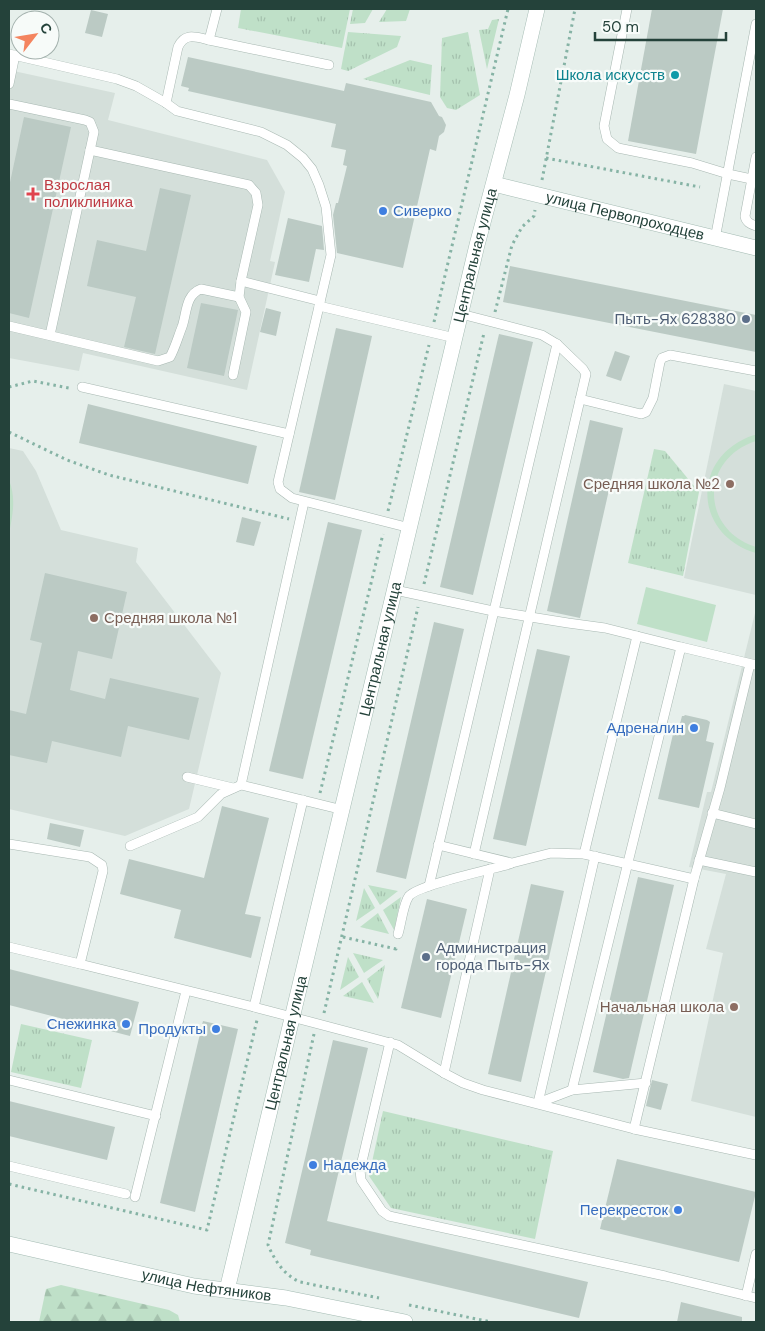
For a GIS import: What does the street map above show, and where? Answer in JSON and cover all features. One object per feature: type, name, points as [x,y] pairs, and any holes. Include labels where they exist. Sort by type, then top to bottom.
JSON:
[{"type":"main road","name":"Центральная улица","points":[[227,1290],[455,338],[518,95],[537,9]]},
{"type":"main road","name":"улица Первопроходцев","points":[[494,184],[756,248]]},
{"type":"main road","name":"улица Нефтяников","points":[[9,1244],[194,1286],[286,1298],[405,1322]]},
{"type":"lane","points":[[209,40],[217,9]]},
{"type":"lane","points":[[627,9],[604,126],[607,139],[618,148],[692,163],[728,174],[754,179]]},
{"type":"lane","points":[[716,239],[756,24]]},
{"type":"lane","points":[[166,103],[178,47],[185,37],[190,36],[329,65]]},
{"type":"lane","points":[[9,84],[11,60]]},
{"type":"lane","points":[[37,60],[117,79],[136,86],[177,111],[261,132],[287,145],[303,158],[312,169],[326,207],[330,255],[278,482],[286,494],[304,502],[410,528]]},
{"type":"lane","points":[[9,104],[90,122],[94,132],[50,335]]},
{"type":"lane","points":[[90,150],[249,185],[256,193],[258,205],[239,297],[246,312],[233,375]]},
{"type":"lane","points":[[756,157],[754,179],[745,216],[749,224],[756,226]]},
{"type":"lane","points":[[241,281],[320,304],[455,338]]},
{"type":"lane","points":[[9,326],[158,361],[170,357],[182,326],[188,300],[196,291],[201,289],[239,297]]},
{"type":"lane","points":[[461,314],[542,334],[557,344],[586,374],[474,854]]},
{"type":"lane","points":[[429,886],[557,344]]},
{"type":"lane","points":[[580,400],[641,414],[646,412],[653,398],[660,362],[662,358],[670,355],[756,372]]},
{"type":"lane","points":[[82,387],[289,434]]},
{"type":"lane","points":[[237,787],[304,502]]},
{"type":"lane","points":[[395,590],[493,611],[605,628],[753,664],[699,860],[634,1129]]},
{"type":"lane","points":[[584,854],[637,636]]},
{"type":"lane","points":[[572,1090],[681,647]]},
{"type":"lane","points":[[187,777],[303,800],[343,810]]},
{"type":"lane","points":[[130,846],[198,817],[217,797],[237,787]]},
{"type":"lane","points":[[257,1008],[303,800]]},
{"type":"lane","points":[[712,813],[756,824]]},
{"type":"lane","points":[[9,844],[90,858],[102,865],[103,871],[80,964]]},
{"type":"lane","points":[[438,845],[512,863]]},
{"type":"lane","points":[[398,934],[408,896],[412,893],[429,886],[551,853],[595,856],[694,880]]},
{"type":"lane","points":[[538,1104],[595,856]]},
{"type":"lane","points":[[699,860],[756,872]]},
{"type":"lane","points":[[444,1073],[490,869]]},
{"type":"lane","points":[[9,946],[390,1042],[463,1083],[483,1090],[634,1129],[756,1155]]},
{"type":"lane","points":[[9,1166],[130,1196],[156,1116],[186,991]]},
{"type":"lane","points":[[390,1042],[360,1170],[360,1180],[382,1211],[389,1216],[756,1298]]},
{"type":"lane","points":[[9,1080],[156,1116]]},
{"type":"lane","points":[[538,1104],[572,1090],[646,1083]]},
{"type":"lane","points":[[746,1296],[756,1254]]},
{"type":"path","points":[[314,803],[320,794],[508,9]]},
{"type":"path","points":[[386,1300],[300,1282],[292,1278],[279,1265],[268,1245],[313,1036],[327,1008],[482,337],[494,314],[512,245],[522,227],[534,216],[575,9]]},
{"type":"path","points":[[546,158],[700,187]]},
{"type":"path","points":[[9,387],[33,381],[77,389],[82,387]]},
{"type":"path","points":[[9,432],[67,460],[109,475],[300,522]]},
{"type":"path","points":[[343,937],[396,949],[398,934]]},
{"type":"path","points":[[9,1184],[207,1230],[257,1008]]},
{"type":"path","points":[[405,1304],[491,1322]]},
{"type":"shaded area","points":[[9,70],[115,93],[108,120],[267,160],[285,192],[270,261],[275,262],[247,390],[83,353],[79,371],[9,358]]},
{"type":"shaded area","name":"Средняя школа №2","points":[[724,384],[756,391],[756,595],[684,578]]},
{"type":"shaded area","name":"Средняя школа №1","points":[[9,448],[23,451],[36,471],[61,530],[138,548],[136,562],[221,673],[189,809],[125,836],[9,809]]},
{"type":"shaded area","points":[[756,609],[756,1117],[691,1101],[723,953],[706,949],[726,874],[689,867],[707,792],[711,792]]},
{"type":"green space","points":[[241,9],[350,9],[342,48],[238,28]]},
{"type":"green space","points":[[353,9],[373,9],[365,23],[350,24]]},
{"type":"green space","points":[[387,9],[410,9],[406,21],[379,22]]},
{"type":"green space","points":[[499,19],[487,69],[479,30],[488,29],[492,20]]},
{"type":"green space","points":[[348,32],[401,36],[397,47],[348,71],[341,69]]},
{"type":"green space","points":[[468,32],[480,95],[456,110],[447,108],[440,97],[442,38]]},
{"type":"green space","points":[[410,60],[432,65],[430,95],[363,79]]},
{"type":"green space","points":[[756,435],[756,441],[738,450],[724,463],[717,478],[714,494],[717,510],[724,525],[738,538],[756,547],[756,553],[735,543],[720,530],[711,513],[707,495],[710,477],[719,460],[733,445]]},
{"type":"green space","points":[[654,449],[665,451],[699,492],[683,576],[628,563]]},
{"type":"green space","points":[[9,480],[13,500],[13,513],[9,533]]},
{"type":"green space","points":[[646,587],[716,605],[707,642],[637,624]]},
{"type":"green space","points":[[368,885],[398,891],[380,905]]},
{"type":"green space","points":[[364,888],[375,908],[356,921]]},
{"type":"green space","points":[[401,897],[394,930],[383,910]]},
{"type":"green space","points":[[378,913],[389,934],[360,927]]},
{"type":"green space","points":[[353,953],[383,960],[364,973]]},
{"type":"green space","points":[[348,957],[359,977],[340,990]]},
{"type":"green space","points":[[385,965],[378,999],[367,979]]},
{"type":"green space","points":[[362,982],[374,1003],[343,996]]},
{"type":"green space","points":[[21,1024],[92,1040],[81,1088],[11,1072]]},
{"type":"green space","points":[[383,1111],[553,1151],[535,1239],[391,1208],[369,1176]]},
{"type":"green space","points":[[61,1285],[169,1310],[178,1315],[180,1322],[39,1322],[46,1289]]},
{"type":"building","name":"Школа искусств","points":[[652,9],[723,9],[696,154],[628,141]]},
{"type":"building","points":[[91,10],[108,14],[102,37],[85,33]]},
{"type":"building","name":"Сиверко","points":[[188,57],[344,91],[346,83],[431,102],[446,125],[444,132],[439,136],[436,151],[430,149],[403,268],[337,253],[333,215],[336,203],[338,203],[347,166],[343,165],[346,150],[331,147],[336,124],[188,91],[189,88],[181,86]]},
{"type":"building","points":[[24,117],[71,127],[29,318],[9,313],[9,187]]},
{"type":"building","points":[[160,188],[191,195],[155,354],[124,347],[136,297],[87,286],[97,240],[146,251]]},
{"type":"building","points":[[288,218],[322,226],[324,250],[316,249],[309,282],[275,275]]},
{"type":"building","points":[[510,266],[756,315],[756,352],[503,302]]},
{"type":"building","points":[[201,303],[238,310],[224,376],[187,368]]},
{"type":"building","points":[[266,308],[281,312],[276,336],[260,332]]},
{"type":"building","points":[[336,328],[372,336],[335,500],[299,492]]},
{"type":"building","points":[[499,334],[533,342],[473,595],[440,587]]},
{"type":"building","points":[[615,351],[630,356],[621,381],[606,376]]},
{"type":"building","points":[[88,404],[257,446],[248,484],[79,443]]},
{"type":"building","points":[[590,420],[623,428],[580,618],[547,611]]},
{"type":"building","points":[[242,517],[261,522],[254,546],[236,542]]},
{"type":"building","points":[[328,522],[362,530],[303,779],[269,771]]},
{"type":"building","points":[[45,573],[127,592],[112,659],[78,651],[70,690],[105,699],[110,678],[199,698],[189,740],[128,726],[121,757],[52,741],[47,763],[9,755],[9,710],[26,714],[42,643],[30,640]]},
{"type":"building","points":[[434,622],[464,629],[406,879],[376,872]]},
{"type":"building","points":[[537,649],[570,656],[526,846],[493,839]]},
{"type":"building","points":[[685,715],[710,722],[706,741],[714,743],[699,808],[658,799],[673,734],[677,735],[682,716]]},
{"type":"building","points":[[222,806],[269,818],[245,914],[261,917],[251,958],[174,938],[181,910],[120,894],[129,859],[204,878]]},
{"type":"building","points":[[50,823],[84,830],[80,847],[47,839]]},
{"type":"building","points":[[638,877],[674,885],[629,1078],[623,1079],[593,1072]]},
{"type":"building","points":[[531,884],[564,891],[521,1082],[488,1074]]},
{"type":"building","points":[[427,899],[467,909],[441,1018],[401,1008]]},
{"type":"building","points":[[9,969],[139,1002],[130,1036],[9,1005]]},
{"type":"building","points":[[203,1021],[238,1029],[195,1212],[160,1203]]},
{"type":"building","points":[[333,1040],[368,1048],[327,1221],[588,1282],[579,1318],[310,1255],[311,1250],[285,1243]]},
{"type":"building","points":[[652,1080],[668,1084],[661,1110],[646,1106]]},
{"type":"building","points":[[9,1101],[115,1127],[107,1160],[9,1136]]},
{"type":"building","name":"Перекресток","points":[[617,1159],[756,1192],[739,1262],[600,1229]]},
{"type":"building","points":[[681,1302],[742,1317],[742,1322],[677,1322]]},
{"type":"place","name":"Школа искусств","points":[[675,75]]},
{"type":"place","name":"Взрослая поликлиника","points":[[33,194]]},
{"type":"place","name":"Сиверко","points":[[383,211]]},
{"type":"place","name":"Пыть-Ях 628380","points":[[746,319]]},
{"type":"place","name":"Средняя школа №2","points":[[730,484]]},
{"type":"place","name":"Средняя школа №1","points":[[94,618]]},
{"type":"place","name":"Адреналин","points":[[694,728]]},
{"type":"place","name":"Администрация города Пыть-Ях","points":[[426,957]]},
{"type":"place","name":"Начальная школа","points":[[734,1007]]},
{"type":"place","name":"Снежинка","points":[[126,1024]]},
{"type":"place","name":"Продукты","points":[[216,1029]]},
{"type":"place","name":"Надежда","points":[[313,1165]]},
{"type":"place","name":"Перекресток","points":[[678,1210]]}]
